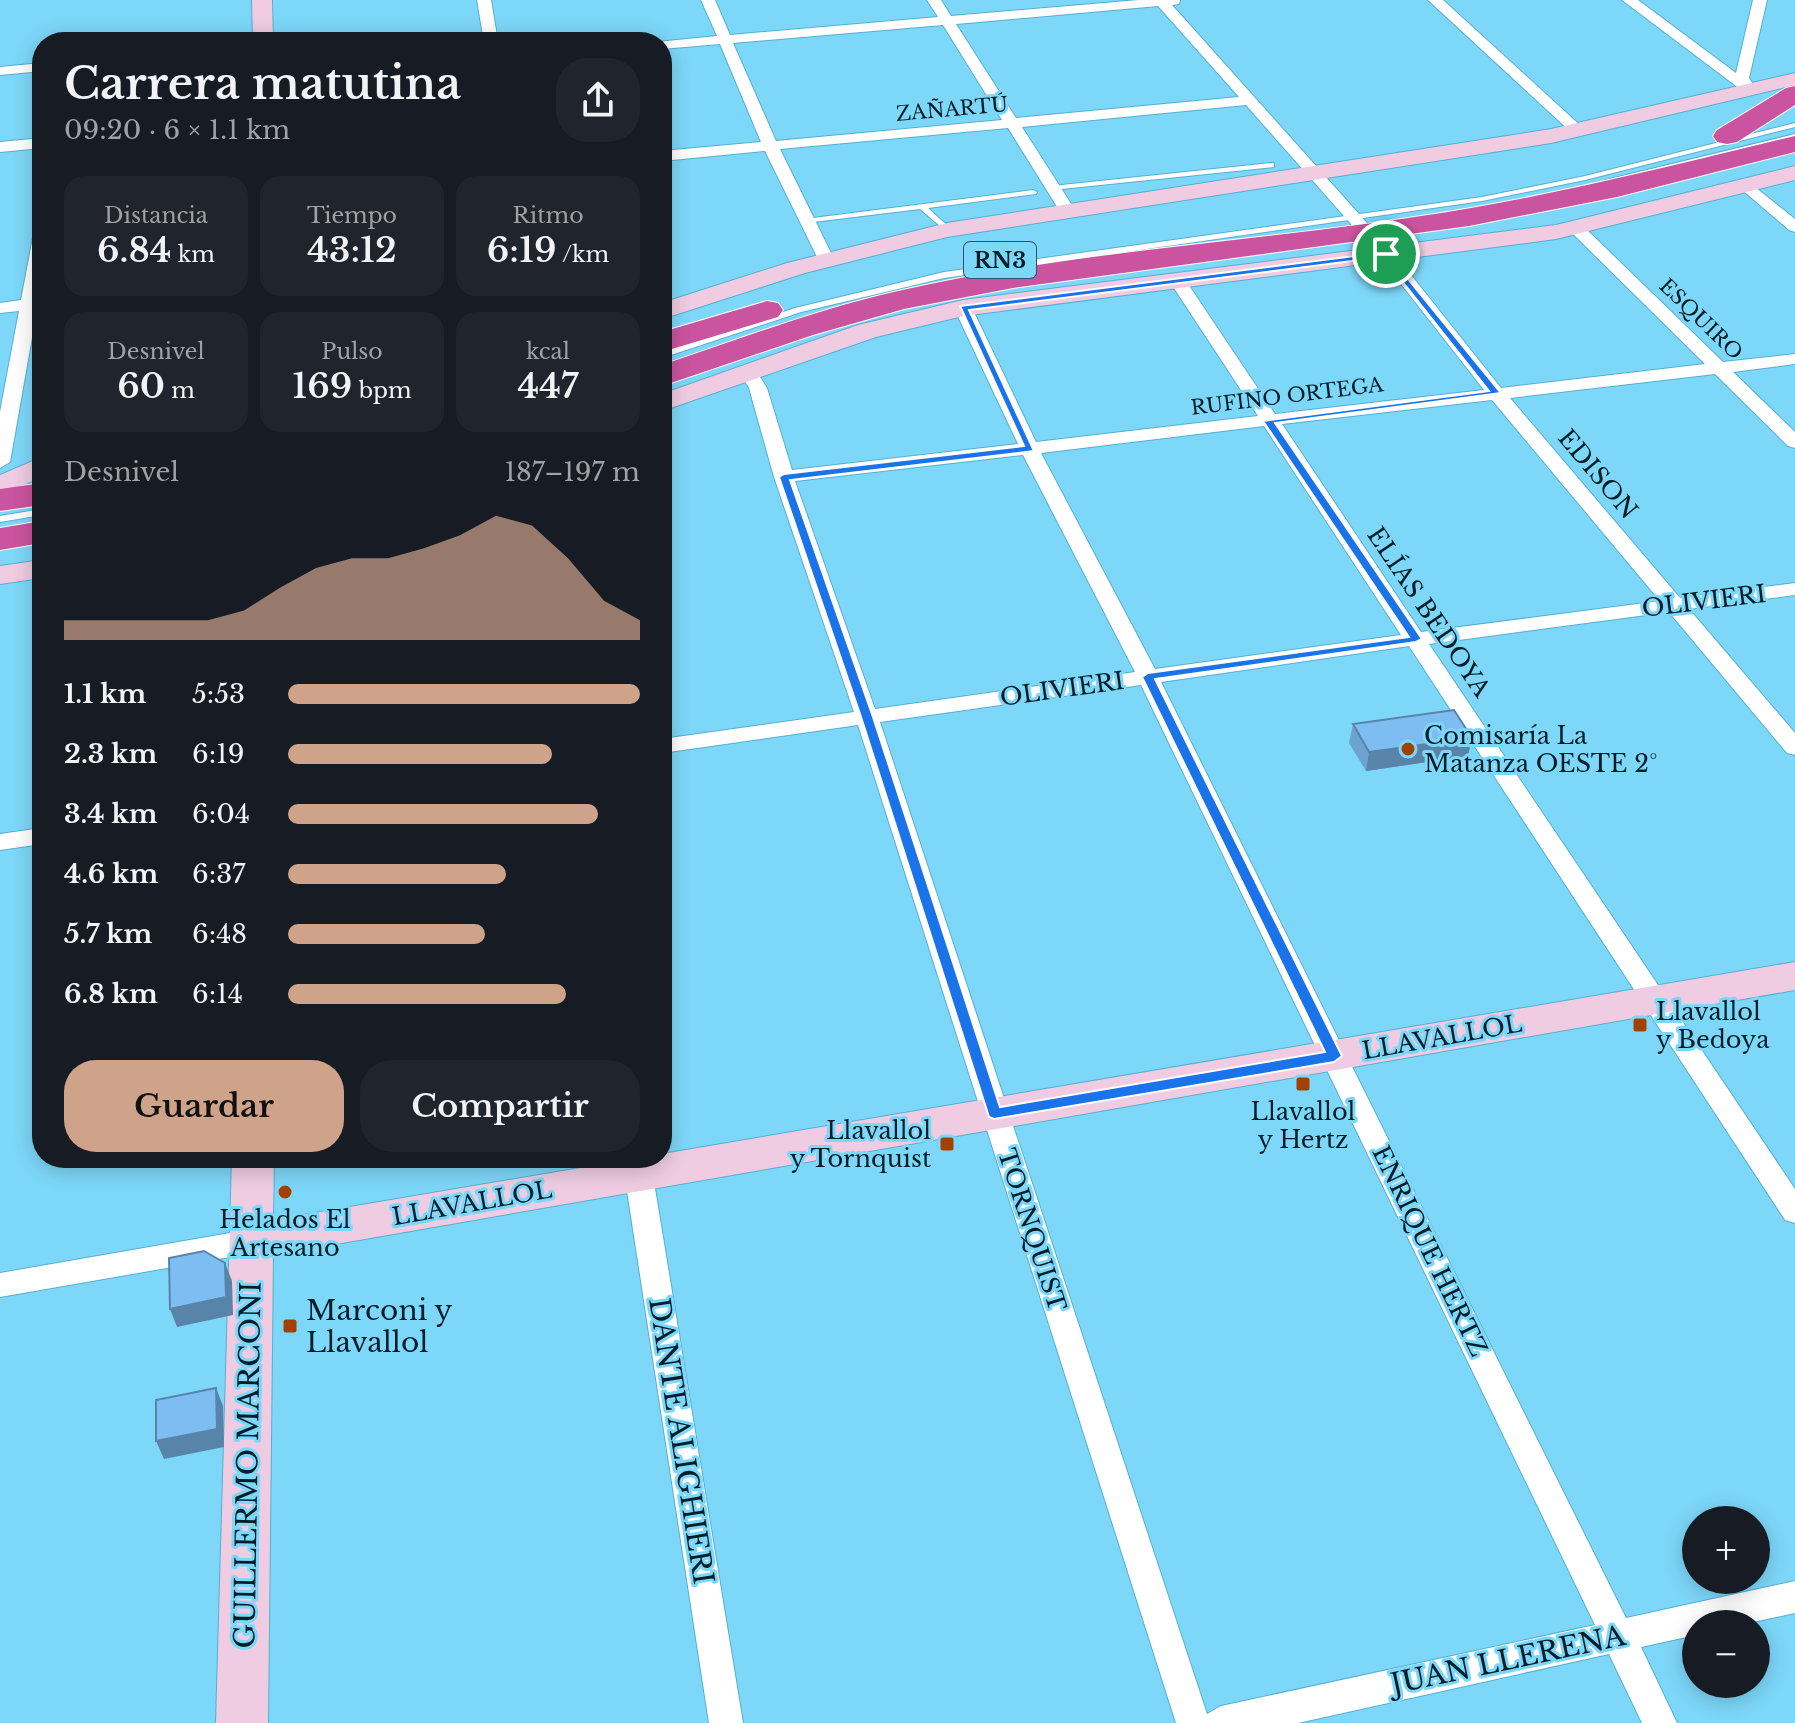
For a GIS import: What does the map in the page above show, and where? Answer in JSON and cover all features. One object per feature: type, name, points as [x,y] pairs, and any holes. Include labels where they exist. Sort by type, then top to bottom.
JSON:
[{"type":"highway","points":[[1727,136],[1795,94]]},
{"type":"highway","name":"RN3","points":[[672,373],[802,328],[914,297],[1351,224],[1795,118]]},
{"type":"highway","name":"RN3","points":[[672,339],[795,301],[898,277],[1351,224],[1469,217],[1617,188],[1795,144]]},
{"type":"highway","points":[[1746,185],[1795,154]]},
{"type":"highway","points":[[0,500],[32,495]]},
{"type":"highway","points":[[0,539],[32,534]]},
{"type":"highway","points":[[0,556],[32,557]]},
{"type":"street","points":[[262,0],[263,32]]},
{"type":"street","points":[[484,0],[489,32]]},
{"type":"street","points":[[708,0],[770,145],[826,259]]},
{"type":"street","points":[[934,0],[1067,210]]},
{"type":"street","points":[[672,44],[1180,0]]},
{"type":"street","points":[[1435,0],[1577,130]]},
{"type":"street","points":[[1629,0],[1749,89]]},
{"type":"street","points":[[1749,89],[1742,78],[1760,0]]},
{"type":"street","points":[[1161,1],[1246,101],[1315,175]]},
{"type":"street","points":[[0,71],[32,68]]},
{"type":"street","points":[[672,308],[826,259],[947,230],[1067,210],[1156,188],[1315,175],[1577,130],[1795,79]]},
{"type":"street","name":"ZAÑARTÚ","points":[[672,155],[1246,101]]},
{"type":"street","points":[[0,147],[32,144]]},
{"type":"street","points":[[672,400],[867,331],[963,308],[1576,228],[1795,173]]},
{"type":"street","name":"EDISON","points":[[1315,175],[1351,224],[1386,254],[1496,393],[1795,748]]},
{"type":"street","points":[[1746,185],[1795,227]]},
{"type":"street","name":"ESQUIRO","points":[[1576,228],[1795,442]]},
{"type":"street","name":"ELÍAS BEDOYA","points":[[1178,282],[1795,1212]]},
{"type":"street","points":[[0,308],[32,304]]},
{"type":"street","name":"ENRIQUE HERTZ","points":[[963,308],[1030,449],[1148,677],[1660,1723]]},
{"type":"street","points":[[0,462],[32,322]]},
{"type":"street","name":"RUFINO ORTEGA","points":[[784,477],[1795,359]]},
{"type":"street","name":"TORNQUIST","points":[[749,373],[758,388],[784,477],[867,717],[1193,1723]]},
{"type":"street","points":[[0,486],[32,471]]},
{"type":"street","points":[[0,575],[32,570]]},
{"type":"street","name":"OLIVIERI","points":[[672,745],[1416,639],[1795,589]]},
{"type":"street","points":[[0,842],[32,837]]},
{"type":"street","name":"LLAVALLOL","points":[[672,1161],[994,1113],[1795,976]]},
{"type":"street","name":"GUILLERMO MARCONI","points":[[242,1723],[253,1168]]},
{"type":"street","name":"LLAVALLOL","points":[[0,1285],[253,1241],[627,1168]]},
{"type":"street","name":"DANTE ALIGHIERI","points":[[637,1168],[726,1723]]},
{"type":"street","name":"JUAN LLERENA","points":[[1221,1723],[1795,1597]]},
{"type":"lane","points":[[1268,236],[1351,224],[1532,190],[1795,125]]},
{"type":"lane","points":[[672,359],[886,293],[1006,271],[1547,194],[1795,136]]},
{"type":"lane","points":[[1052,188],[1156,188],[1271,165]]},
{"type":"lane","points":[[805,221],[1033,192]]},
{"type":"lane","points":[[922,206],[947,230]]},
{"type":"lane","points":[[672,352],[798,310],[944,275],[1351,224]]},
{"type":"lane","points":[[0,510],[32,505]]},
{"type":"lane","points":[[0,519],[32,514]]},
{"type":"building","points":[[1454,710],[1472,738],[1369,752],[1353,724]]},
{"type":"building","points":[[204,1251],[225,1263],[226,1297],[170,1309],[169,1258]]},
{"type":"building","points":[[216,1388],[217,1429],[156,1441],[156,1400]]},
{"type":"place","name":"Comisaría La Matanza OESTE 2°","points":[[1408,749]]},
{"type":"place","name":"Llavallol y Bedoya","points":[[1640,1025]]},
{"type":"place","name":"Llavallol y Hertz","points":[[1303,1084]]},
{"type":"place","name":"Llavallol y Tornquist","points":[[947,1144]]},
{"type":"place","name":"Helados El Artesano","points":[[285,1192]]},
{"type":"place","name":"Marconi y Llavallol","points":[[290,1326]]},
{"type":"route","points":[[1386,254],[1496,393],[1268,421],[1416,639],[1148,677],[1334,1056],[994,1113],[867,717],[784,477],[1030,449],[963,308],[1386,254]]}]
